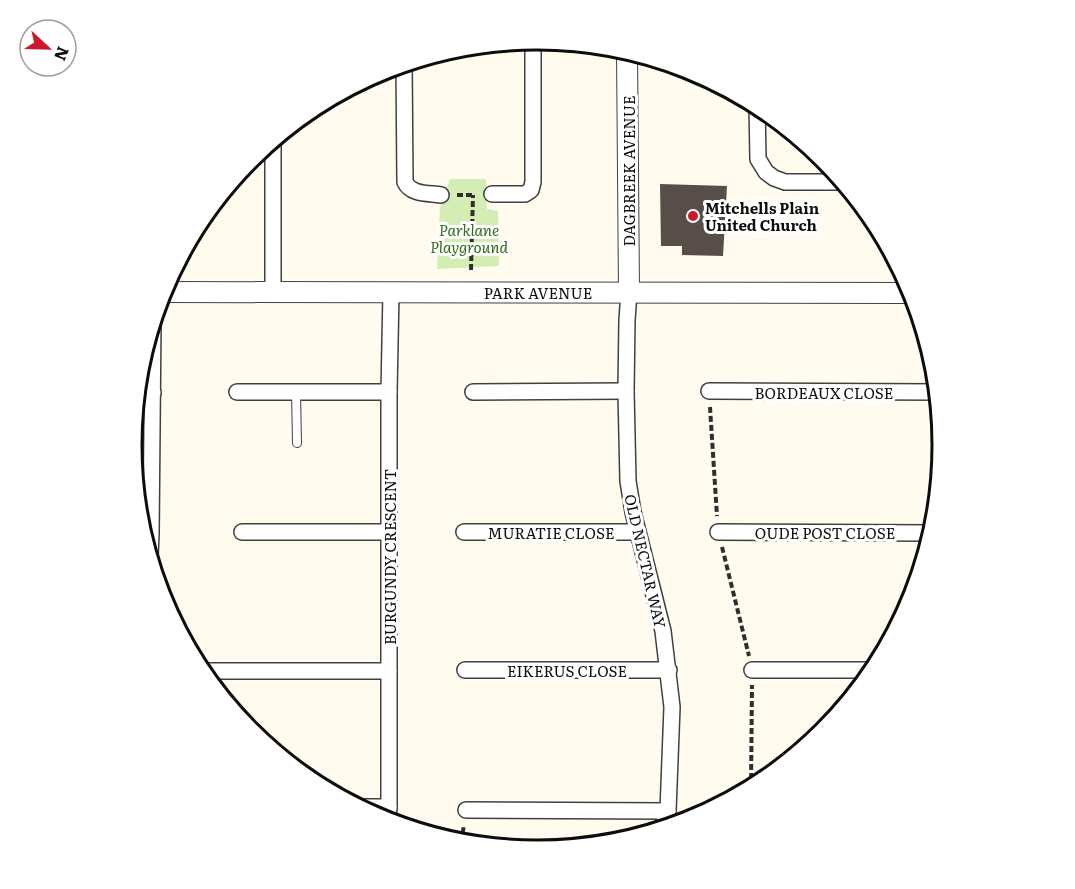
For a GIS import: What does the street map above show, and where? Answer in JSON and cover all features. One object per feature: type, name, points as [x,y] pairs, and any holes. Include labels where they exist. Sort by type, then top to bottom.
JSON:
[{"type":"street","points":[[492,194],[525,194],[531,190],[533,182],[533,50]]},
{"type":"street","name":"DAGBREEK AVENUE","points":[[627,60],[629,292]]},
{"type":"street","points":[[404,73],[405,182],[411,190],[441,195]]},
{"type":"street","points":[[757,116],[758,159],[765,172],[784,182],[832,182]]},
{"type":"street","points":[[273,152],[273,291]]},
{"type":"street","name":"PARK AVENUE","points":[[173,292],[902,292]]},
{"type":"street","name":"BURGUNDY CRESCENT","points":[[389,810],[391,292]]},
{"type":"street","name":"OLD NECTAR WAY","points":[[629,292],[626,391],[628,481],[633,512],[663,631],[672,706],[668,811],[665,818]]},
{"type":"street","points":[[473,392],[626,391]]},
{"type":"street","name":"BORDEAUX CLOSE","points":[[709,391],[929,392]]},
{"type":"street","points":[[237,392],[389,392]]},
{"type":"street","points":[[145,401],[147,499]]},
{"type":"street","points":[[242,532],[389,532]]},
{"type":"street","name":"MURATIE CLOSE","points":[[464,532],[638,532]]},
{"type":"street","name":"OUDE POST CLOSE","points":[[718,532],[922,533]]},
{"type":"street","name":"EIKERUS CLOSE","points":[[465,670],[669,670]]},
{"type":"street","points":[[752,670],[862,670]]},
{"type":"street","points":[[214,671],[389,671]]},
{"type":"street","points":[[466,810],[668,811]]},
{"type":"lane","points":[[296,392],[297,443]]},
{"type":"path","points":[[441,195],[492,194]]},
{"type":"path","points":[[471,270],[473,195]]},
{"type":"path","points":[[709,391],[718,532],[752,670],[751,777]]},
{"type":"green space","name":"Parklane Playground","points":[[450,179],[486,179],[487,209],[498,211],[499,266],[437,269],[440,208]]},
{"type":"building","name":"Mitchells Plain United Church","points":[[660,184],[727,186],[723,256],[682,255],[682,246],[661,246]]},
{"type":"place","name":"Mitchells Plain United Church","points":[[693,216]]}]
